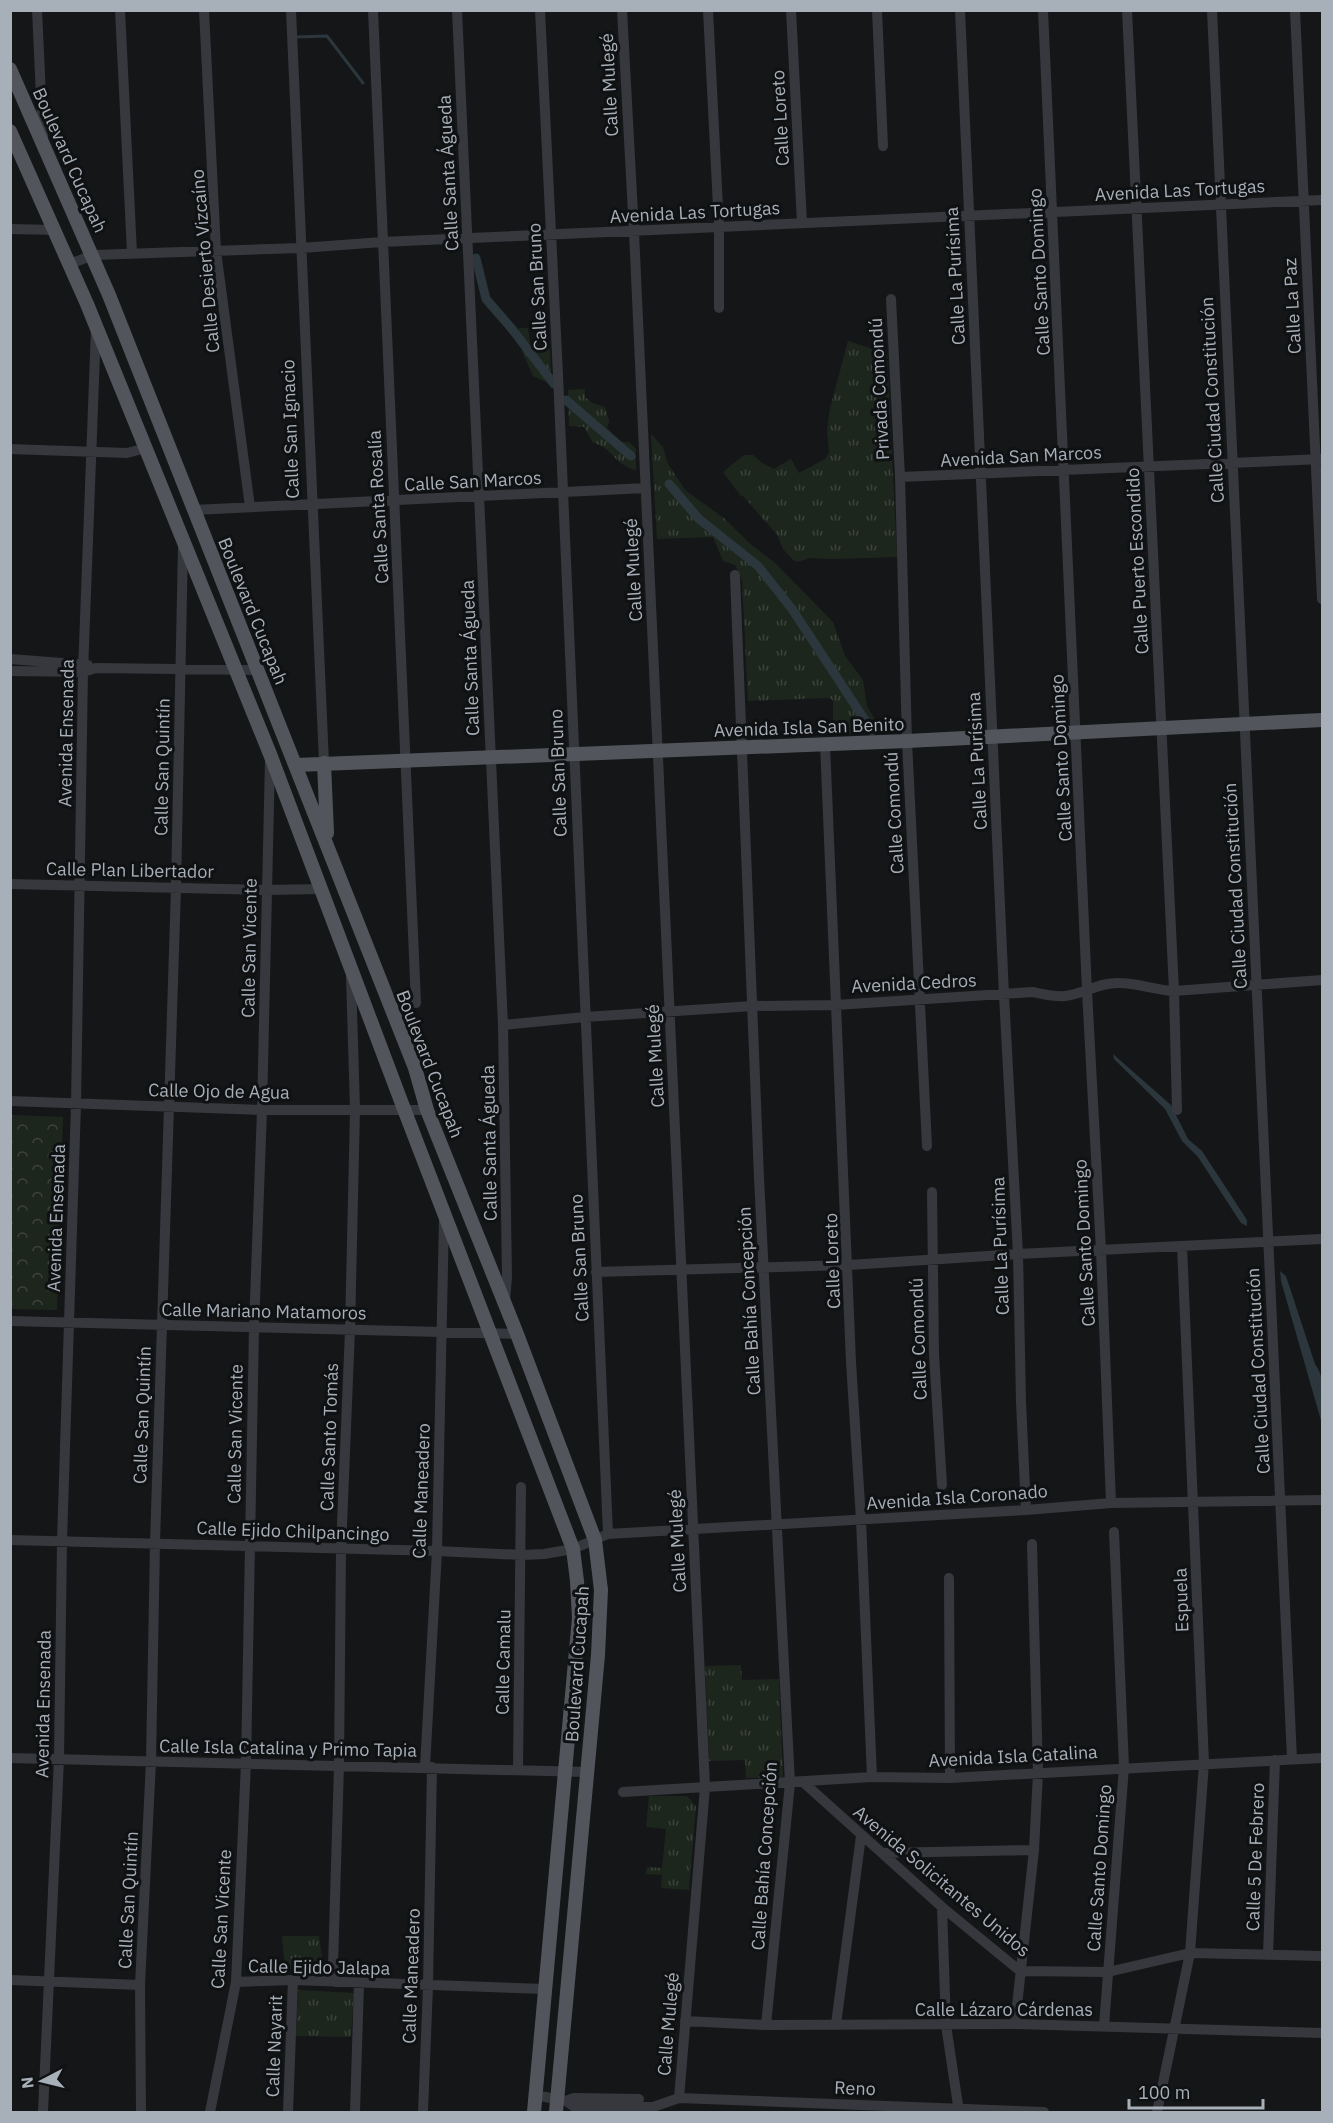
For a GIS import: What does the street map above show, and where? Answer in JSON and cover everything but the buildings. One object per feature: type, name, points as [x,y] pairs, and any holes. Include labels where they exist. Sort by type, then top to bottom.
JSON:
[{"type":"main road","name":"Boulevard Cucapah","points":[[10,69],[93,255],[296,765],[415,1068],[427,1110],[517,1334],[595,1540],[601,1590],[560,2105]]},
{"type":"main road","name":"Boulevard Cucapah","points":[[10,131],[96,325],[270,754],[573,1549],[578,1581],[579,1618],[534,2112]]},
{"type":"main road","points":[[87,304],[109,295]]},
{"type":"main road","name":"Avenida Isla San Benito","points":[[296,765],[658,752],[1323,720]]},
{"type":"main road","name":"Calle San Ignacio","points":[[324,763],[327,846]]},
{"type":"main road","points":[[392,1073],[399,1076],[408,1074],[415,1068]]},
{"type":"street","points":[[37,10],[43,143]]},
{"type":"street","points":[[120,10],[132,254]]},
{"type":"street","name":"Calle Desierto Vizcaíno","points":[[204,10],[216,251],[250,507]]},
{"type":"street","name":"Calle San Ignacio","points":[[291,10],[324,763]]},
{"type":"street","name":"Calle Santa Rosalía","points":[[373,10],[416,1003]]},
{"type":"street","name":"Calle Santa Águeda","points":[[457,10],[503,1025],[507,1277],[505,1304]]},
{"type":"street","name":"Calle San Bruno","points":[[540,10],[608,1534]]},
{"type":"street","name":"Calle Mulegé","points":[[622,10],[705,1786],[679,2098]]},
{"type":"street","points":[[708,10],[719,227],[719,308]]},
{"type":"street","name":"Calle Loreto","points":[[791,10],[802,223]]},
{"type":"street","points":[[877,10],[883,146]]},
{"type":"street","name":"Calle La Purísima","points":[[960,10],[1004,995],[1018,1254],[1026,1510]]},
{"type":"street","name":"Calle Santo Domingo","points":[[1043,10],[1111,1503]]},
{"type":"street","name":"Calle Puerto Escondido","points":[[1127,10],[1174,991],[1177,1110]]},
{"type":"street","name":"Calle Ciudad Constitución","points":[[1212,10],[1292,1759]]},
{"type":"street","name":"Calle La Paz","points":[[1295,10],[1319,459],[1323,599]]},
{"type":"street","name":"Avenida Las Tortugas","points":[[70,264],[93,255],[301,248],[382,242],[1323,200]]},
{"type":"street","points":[[10,229],[55,230]]},
{"type":"street","name":"Privada Comondú","points":[[891,299],[900,477]]},
{"type":"street","name":"Avenida Ensenada","points":[[43,2112],[59,1759],[62,1541],[81,886],[83,668],[96,325]]},
{"type":"street","points":[[10,449],[127,453],[146,448]]},
{"type":"street","name":"Avenida San Marcos","points":[[900,477],[1319,459]]},
{"type":"street","name":"Calle Comondú","points":[[900,477],[907,741],[927,1146]]},
{"type":"street","name":"Calle San Marcos","points":[[193,510],[646,488]]},
{"type":"street","name":"Calle San Quintín","points":[[141,2112],[140,1986],[151,1761],[155,1543],[176,888],[183,538]]},
{"type":"street","name":"Calle Bahía Concepción","points":[[735,575],[764,1266],[790,1783],[766,2025]]},
{"type":"street","points":[[10,659],[83,668]]},
{"type":"street","points":[[10,671],[83,668],[258,670]]},
{"type":"street","name":"Calle Loreto","points":[[825,744],[849,1265],[851,1362],[861,1520],[872,1777]]},
{"type":"street","name":"Calle San Vicente","points":[[210,2112],[236,1982],[246,1763],[254,1327],[262,1110],[270,754]]},
{"type":"street","name":"Calle Plan Libertador","points":[[10,884],[266,890],[321,889]]},
{"type":"street","name":"Calle Santo Tomás","points":[[336,1982],[333,1966],[339,1765],[341,1549],[350,1330],[355,1108],[350,964]]},
{"type":"street","name":"Avenida Cedros","points":[[503,1025],[753,1005],[836,1005],[1033,992],[1064,996],[1087,991],[1102,984],[1118,982],[1174,991],[1323,980]]},
{"type":"street","name":"Calle Ojo de Agua","points":[[10,1101],[262,1110],[355,1108],[427,1110]]},
{"type":"street","name":"Calle Comondú","points":[[932,1192],[934,1354],[942,1485]]},
{"type":"street","name":"Calle Maneadero","points":[[423,2112],[428,1986],[428,1767],[437,1551],[444,1215]]},
{"type":"street","points":[[596,1272],[849,1265],[1323,1239]]},
{"type":"street","name":"Espuela","points":[[1182,1246],[1204,1763],[1190,1953]]},
{"type":"street","name":"Calle Mariano Matamoros","points":[[10,1321],[517,1334]]},
{"type":"street","name":"Calle Camalu","points":[[518,1769],[521,1487]]},
{"type":"street","name":"Avenida Isla Coronado","points":[[573,1549],[608,1534],[1111,1503],[1323,1500]]},
{"type":"street","name":"Calle Santo Domingo","points":[[1104,2026],[1124,1767],[1114,1532]]},
{"type":"street","name":"Calle Ejido Chilpancingo","points":[[10,1540],[522,1555],[573,1549]]},
{"type":"street","points":[[1015,2024],[1034,1850],[1038,1773],[1032,1544]]},
{"type":"street","points":[[949,1578],[950,1778]]},
{"type":"street","name":"Calle Isla Catalina y Primo Tapia","points":[[10,1758],[587,1772]]},
{"type":"street","name":"Avenida Isla Catalina","points":[[623,1792],[872,1777],[950,1778],[1323,1758]]},
{"type":"street","name":"Calle 5 De Febrero","points":[[1268,1955],[1275,1760]]},
{"type":"street","name":"Avenida Solicitantes Unidos","points":[[803,1782],[942,1907],[1020,1971],[1108,1972],[1190,1953],[1323,1956]]},
{"type":"street","points":[[836,2024],[861,1836]]},
{"type":"street","points":[[882,1853],[1034,1850]]},
{"type":"street","points":[[942,1907],[946,2025],[959,2110]]},
{"type":"street","points":[[1157,2112],[1190,1953]]},
{"type":"street","points":[[10,1980],[140,1986]]},
{"type":"street","name":"Calle Ejido Jalapa","points":[[236,1982],[293,1980],[545,1989]]},
{"type":"street","name":"Calle Nayarit","points":[[288,2112],[293,1980]]},
{"type":"street","points":[[355,2112],[359,1983]]},
{"type":"street","name":"Calle Lázaro Cárdenas","points":[[685,2021],[766,2025],[1015,2024],[1323,2033]]},
{"type":"street","name":"Reno","points":[[535,2095],[560,2105],[574,2098],[654,2108],[679,2098],[1044,2112]]},
{"type":"green space","points":[[519,328],[528,328],[530,344],[539,349],[550,349],[551,384],[533,376],[518,342]]},
{"type":"green space","points":[[848,341],[887,354],[897,557],[809,558],[798,562],[783,549],[778,536],[740,495],[723,472],[744,455],[753,455],[774,469],[791,459],[799,473],[825,459],[829,453],[827,430],[830,408]]},
{"type":"green space","points":[[585,389],[585,397],[592,403],[605,407],[609,421],[607,428],[621,442],[629,442],[636,449],[636,470],[629,468],[604,448],[593,443],[584,427],[569,426],[568,390]]},
{"type":"green space","points":[[651,434],[663,447],[668,464],[685,490],[726,520],[749,543],[775,563],[833,622],[845,656],[863,680],[867,706],[883,733],[833,734],[833,700],[828,698],[748,701],[742,580],[735,565],[723,561],[713,537],[657,539]]},
{"type":"green space","points":[[11,1115],[63,1117],[57,1310],[11,1309]]},
{"type":"green space","points":[[741,1665],[742,1680],[779,1679],[783,1777],[746,1778],[745,1760],[709,1761],[705,1666]]},
{"type":"green space","points":[[649,1796],[687,1796],[696,1806],[689,1890],[661,1888],[662,1875],[646,1874],[647,1867],[662,1868],[666,1829],[646,1827]]},
{"type":"green space","points":[[282,1936],[319,1936],[324,1971],[285,1970]]},
{"type":"green space","points":[[298,1990],[354,1993],[351,2037],[296,2036]]},
{"type":"shaded area","points":[[1113,1054],[1171,1105],[1188,1139],[1202,1151],[1247,1220],[1247,1226],[1241,1223],[1198,1157],[1182,1141],[1165,1109],[1114,1059]]},
{"type":"shaded area","points":[[1280,1271],[1286,1276],[1321,1377],[1322,1424],[1281,1281]]},
{"type":"waterway","points":[[296,37],[327,36],[363,83]]},
{"type":"waterway","points":[[476,258],[486,299],[554,384]]},
{"type":"waterway","points":[[566,400],[631,456]]},
{"type":"waterway","points":[[669,484],[699,519],[758,566],[792,609],[872,731]]}]
